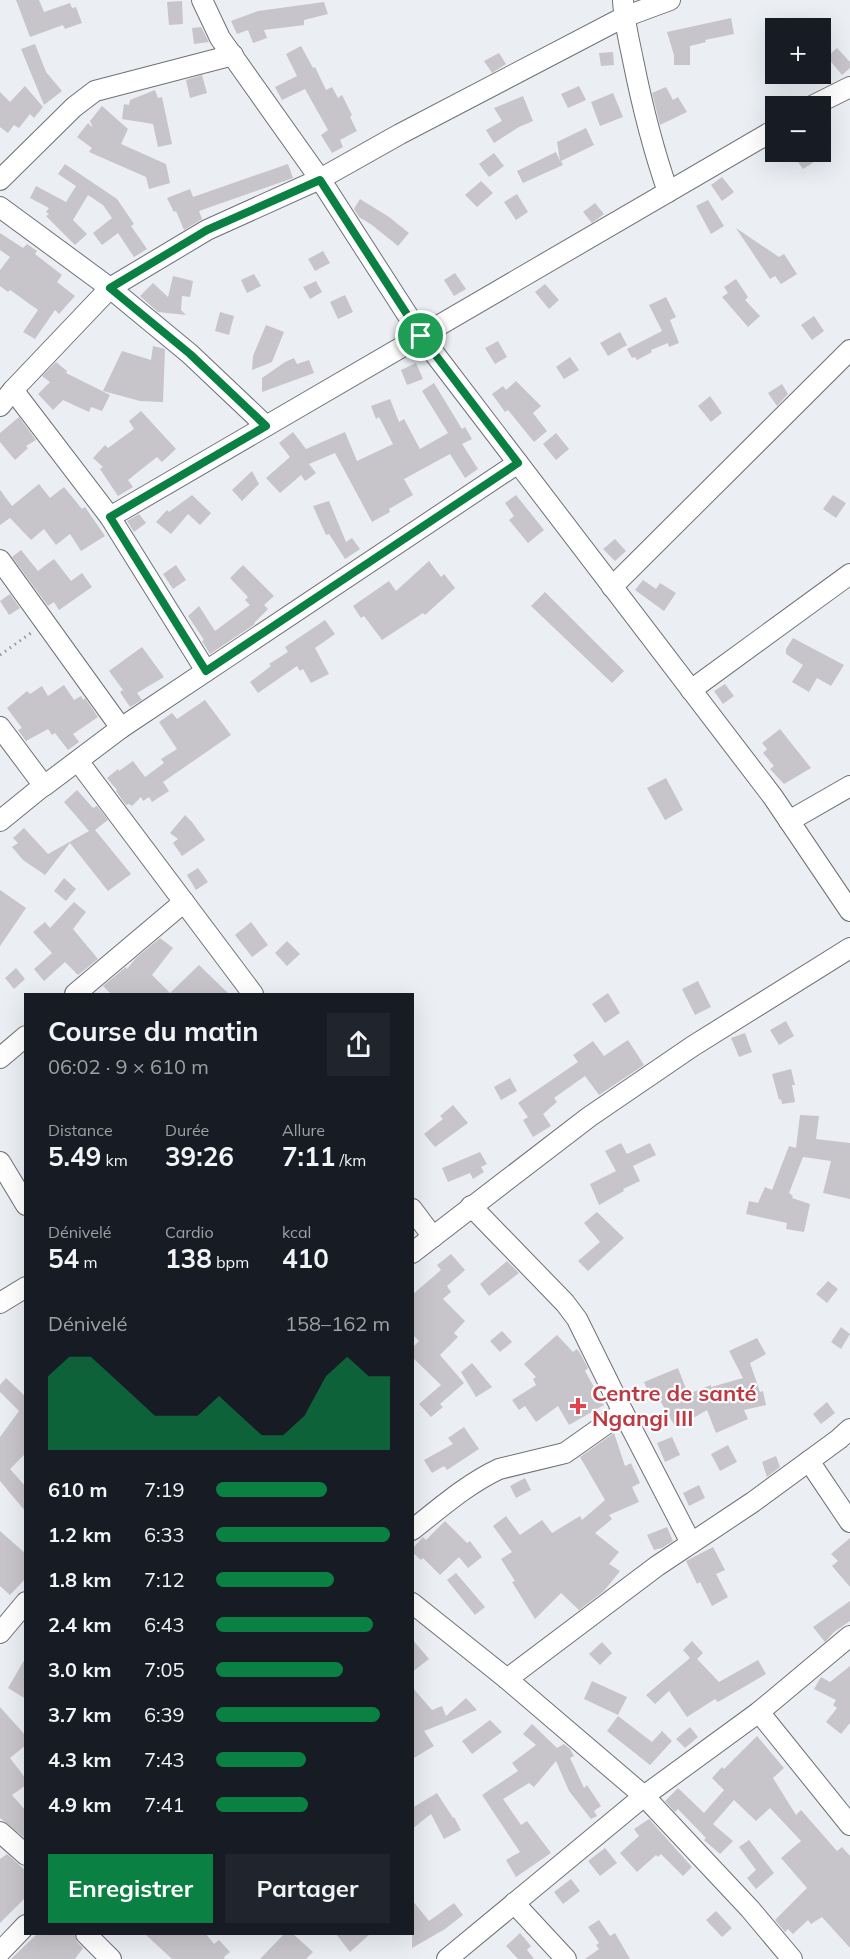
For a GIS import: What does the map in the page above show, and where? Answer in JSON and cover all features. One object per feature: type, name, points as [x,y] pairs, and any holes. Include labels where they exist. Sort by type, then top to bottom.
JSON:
[{"type":"street","points":[[202,0],[220,38],[320,180],[421,336],[789,820],[850,911]]},
{"type":"street","points":[[0,406],[110,288],[207,230],[320,180],[624,8],[670,0]]},
{"type":"street","points":[[624,8],[645,111],[668,192]]},
{"type":"street","points":[[0,180],[75,106],[95,91],[233,54]]},
{"type":"street","points":[[831,96],[850,87]]},
{"type":"street","points":[[110,517],[765,135]]},
{"type":"street","points":[[0,207],[110,288],[190,354],[266,426]]},
{"type":"street","points":[[612,587],[850,350]]},
{"type":"street","points":[[13,390],[110,517],[206,671]]},
{"type":"street","points":[[0,821],[121,728],[518,463]]},
{"type":"street","points":[[0,560],[121,728]]},
{"type":"street","points":[[691,690],[850,574]]},
{"type":"street","points":[[0,727],[43,786]]},
{"type":"street","points":[[78,761],[252,993]]},
{"type":"street","points":[[789,820],[850,786]]},
{"type":"street","points":[[76,993],[183,902]]},
{"type":"street","points":[[414,1251],[598,1110],[693,1046],[850,948]]},
{"type":"street","points":[[0,1058],[24,1038]]},
{"type":"street","points":[[0,1162],[24,1201]]},
{"type":"street","points":[[471,1206],[565,1303],[577,1319],[691,1543]]},
{"type":"street","points":[[414,1212],[433,1237]]},
{"type":"street","points":[[0,1304],[24,1288]]},
{"type":"street","points":[[414,1528],[453,1497],[489,1473],[564,1453],[623,1412]]},
{"type":"street","points":[[507,1679],[657,1566],[753,1502],[850,1429]]},
{"type":"street","points":[[809,1461],[850,1522]]},
{"type":"street","points":[[0,1633],[24,1604]]},
{"type":"street","points":[[414,1605],[507,1679],[644,1796],[750,1909],[792,1959]]},
{"type":"street","points":[[447,1959],[644,1796],[759,1712],[850,1636]]},
{"type":"street","points":[[759,1712],[847,1813]]},
{"type":"street","points":[[0,1832],[24,1853]]},
{"type":"street","points":[[514,1903],[566,1959]]},
{"type":"street","points":[[0,1952],[24,1927]]},
{"type":"street","points":[[87,1935],[111,1959]]},
{"type":"path","points":[[0,655],[44,623]]},
{"type":"building","points":[[16,0],[39,0],[44,12],[70,3],[72,8],[76,7],[82,23],[65,29],[63,25],[30,37]]},
{"type":"building","points":[[182,1],[183,24],[169,25],[167,2]]},
{"type":"building","points":[[324,2],[328,14],[304,20],[304,25],[264,30],[267,38],[253,43],[248,30],[237,34],[231,21],[258,11]]},
{"type":"building","points":[[731,18],[734,34],[705,40],[706,42],[690,46],[690,65],[674,65],[674,55],[667,32]]},
{"type":"building","points":[[201,27],[209,42],[194,44],[192,28]]},
{"type":"building","points":[[35,44],[46,72],[62,91],[44,105],[21,49]]},
{"type":"building","points":[[301,46],[326,90],[332,87],[338,98],[342,95],[357,131],[340,140],[343,147],[332,153],[321,135],[328,130],[305,89],[282,100],[275,87],[297,76],[286,54]]},
{"type":"building","points":[[837,48],[850,62],[850,68],[842,75],[831,62],[831,53]]},
{"type":"building","points":[[613,52],[614,65],[601,66],[599,53]]},
{"type":"building","points":[[499,53],[506,64],[492,73],[484,61]]},
{"type":"building","points":[[202,75],[207,93],[190,98],[186,80]]},
{"type":"building","points":[[25,86],[43,107],[34,118],[30,114],[19,128],[14,125],[8,133],[0,127],[0,92],[10,102]]},
{"type":"building","points":[[579,86],[586,100],[568,108],[561,94]]},
{"type":"building","points":[[666,87],[673,100],[678,97],[687,112],[660,125],[652,93]]},
{"type":"building","points":[[155,90],[158,98],[162,97],[172,144],[158,147],[153,124],[122,119],[124,104],[129,105],[130,100]]},
{"type":"building","points":[[613,93],[623,117],[600,126],[591,102]]},
{"type":"building","points":[[523,96],[533,121],[494,143],[486,130],[502,121],[494,108]]},
{"type":"building","points":[[102,106],[128,129],[121,144],[166,164],[170,183],[149,189],[146,177],[89,152],[92,148],[77,137],[88,123],[93,128],[90,121]]},
{"type":"building","points":[[586,128],[594,145],[561,161],[563,165],[523,183],[517,171],[556,152],[560,161],[557,142]]},
{"type":"building","points":[[494,153],[504,166],[489,177],[479,164]]},
{"type":"building","points":[[798,162],[814,162],[803,169]]},
{"type":"building","points":[[65,164],[117,199],[134,224],[131,226],[147,249],[134,257],[118,233],[102,245],[93,233],[112,218],[103,205],[88,195],[73,220],[87,234],[75,245],[46,216],[49,214],[46,212],[49,208],[30,198],[36,186],[66,202],[76,186],[58,174]]},
{"type":"building","points":[[288,164],[293,178],[199,211],[202,219],[184,230],[176,211],[174,212],[167,198],[190,189],[193,197]]},
{"type":"building","points":[[722,177],[734,192],[722,201],[711,185]]},
{"type":"building","points":[[481,181],[493,193],[477,207],[465,195]]},
{"type":"building","points":[[517,194],[528,212],[516,220],[504,202]]},
{"type":"building","points":[[360,199],[409,233],[398,246],[359,217],[354,209]]},
{"type":"building","points":[[708,200],[724,226],[711,234],[696,206]]},
{"type":"building","points":[[595,203],[604,214],[592,223],[583,212]]},
{"type":"building","points":[[736,228],[779,257],[784,254],[797,274],[781,284],[775,276],[770,279]]},
{"type":"building","points":[[0,233],[23,248],[27,244],[37,251],[35,254],[62,275],[57,282],[75,296],[59,314],[55,310],[35,339],[23,332],[38,310],[10,290],[8,292],[0,286],[0,270],[10,257],[0,250]]},
{"type":"building","points":[[323,251],[330,263],[315,271],[308,259]]},
{"type":"building","points":[[455,273],[466,289],[454,296],[444,280]]},
{"type":"building","points":[[254,274],[261,286],[247,293],[241,280]]},
{"type":"building","points":[[173,276],[193,281],[190,297],[182,296],[181,310],[186,315],[158,312],[140,296],[153,283],[168,297]]},
{"type":"building","points":[[736,279],[748,297],[745,300],[760,316],[748,327],[722,297],[728,293],[724,287]]},
{"type":"building","points":[[316,281],[322,292],[310,299],[303,287]]},
{"type":"building","points":[[545,284],[559,300],[549,309],[535,292]]},
{"type":"building","points":[[345,295],[353,312],[338,319],[330,302]]},
{"type":"building","points":[[666,297],[676,317],[670,320],[679,343],[669,347],[668,343],[651,350],[652,352],[637,360],[635,357],[632,358],[627,349],[662,331],[649,305]]},
{"type":"building","points":[[220,312],[234,316],[229,335],[215,331]]},
{"type":"building","points":[[814,316],[824,331],[812,340],[801,325]]},
{"type":"building","points":[[266,325],[284,332],[272,362],[252,370],[253,356]]},
{"type":"building","points":[[620,332],[627,345],[608,356],[600,343]]},
{"type":"building","points":[[498,341],[507,357],[495,364],[485,348]]},
{"type":"building","points":[[153,346],[165,349],[163,402],[140,401],[103,391],[122,351],[151,360]]},
{"type":"building","points":[[570,357],[579,370],[564,379],[556,367]]},
{"type":"building","points":[[294,358],[297,364],[309,360],[314,373],[262,392],[262,378]]},
{"type":"building","points":[[56,362],[67,371],[66,373],[110,395],[102,411],[91,407],[89,412],[63,400],[53,410],[38,394],[50,382],[42,376]]},
{"type":"building","points":[[416,363],[423,379],[407,385],[401,370]]},
{"type":"building","points":[[516,381],[541,406],[533,413],[547,431],[534,442],[508,410],[505,412],[492,394],[503,386],[506,390]]},
{"type":"building","points":[[434,383],[462,429],[465,427],[472,439],[462,444],[478,469],[465,478],[450,454],[404,479],[413,495],[372,522],[335,453],[309,464],[316,473],[305,481],[301,475],[280,493],[266,478],[290,457],[279,443],[293,432],[306,449],[345,432],[357,461],[393,444],[379,417],[376,419],[371,406],[390,399],[399,422],[404,419],[420,449],[448,433],[422,391]]},
{"type":"building","points":[[782,384],[788,394],[777,406],[768,393]]},
{"type":"building","points":[[710,396],[722,413],[711,422],[698,406]]},
{"type":"building","points":[[141,411],[176,449],[162,462],[157,457],[128,480],[133,487],[118,496],[100,469],[103,467],[93,458],[105,445],[108,448],[134,429],[129,421]]},
{"type":"building","points":[[19,417],[36,440],[26,446],[28,448],[15,460],[0,442],[0,433]]},
{"type":"building","points":[[556,433],[569,449],[556,460],[543,444]]},
{"type":"building","points":[[252,471],[259,484],[242,501],[232,490]]},
{"type":"building","points":[[39,484],[50,498],[64,487],[82,509],[85,507],[105,536],[81,551],[70,534],[56,545],[44,529],[31,540],[10,518],[0,525],[0,490],[12,506]]},
{"type":"building","points":[[192,495],[211,513],[200,525],[188,514],[171,534],[156,522],[167,510],[169,512]]},
{"type":"building","points":[[516,495],[544,530],[528,543],[509,520],[514,516],[505,503]]},
{"type":"building","points":[[833,495],[846,503],[836,518],[823,509]]},
{"type":"building","points":[[329,501],[346,542],[352,538],[360,549],[345,559],[329,534],[326,535],[313,506]]},
{"type":"building","points":[[139,514],[146,523],[134,532],[127,521]]},
{"type":"building","points":[[615,539],[626,551],[615,561],[603,549]]},
{"type":"building","points":[[21,550],[38,571],[54,559],[71,581],[82,573],[92,587],[59,610],[54,602],[48,606],[12,557]]},
{"type":"building","points":[[429,561],[441,577],[444,574],[455,588],[425,615],[423,613],[382,640],[364,616],[361,618],[353,606],[389,581],[396,591]]},
{"type":"building","points":[[176,565],[186,580],[173,589],[163,574]]},
{"type":"building","points":[[243,565],[274,596],[264,605],[268,609],[255,624],[210,654],[202,641],[204,640],[188,616],[199,606],[215,631],[250,605],[245,600],[248,597],[230,578]]},
{"type":"building","points":[[643,580],[656,589],[660,583],[676,593],[664,611],[635,590]]},
{"type":"building","points":[[545,592],[624,671],[612,683],[531,606]]},
{"type":"building","points":[[10,594],[20,608],[9,615],[0,601]]},
{"type":"building","points":[[325,620],[335,634],[315,648],[329,674],[311,683],[303,669],[300,671],[297,666],[258,693],[250,682],[271,666],[269,664],[288,652],[285,647]]},
{"type":"building","points":[[793,638],[844,665],[831,686],[817,678],[809,692],[792,682],[803,665],[786,654],[786,649]]},
{"type":"building","points":[[142,647],[164,677],[137,693],[142,700],[130,707],[120,692],[123,690],[109,671]]},
{"type":"building","points":[[725,684],[734,696],[723,704],[714,691]]},
{"type":"building","points":[[64,685],[74,700],[81,696],[83,700],[85,698],[98,717],[73,734],[79,742],[68,750],[55,733],[52,735],[48,729],[26,741],[18,730],[22,728],[7,708],[27,691],[30,694],[42,686],[48,696]]},
{"type":"building","points":[[205,700],[231,735],[163,782],[169,791],[152,802],[149,797],[143,801],[141,797],[132,806],[126,805],[107,778],[133,761],[145,777],[164,763],[161,759],[177,749],[159,722],[172,713],[177,719]]},
{"type":"building","points":[[780,729],[811,768],[784,784],[770,769],[774,766],[763,753],[767,749],[762,743]]},
{"type":"building","points":[[666,778],[683,810],[665,820],[647,788]]},
{"type":"building","points":[[77,790],[93,808],[97,806],[108,820],[95,830],[131,874],[108,891],[70,843],[45,875],[23,860],[12,847],[18,843],[13,838],[24,828],[48,854],[89,831],[64,802]]},
{"type":"building","points":[[185,815],[205,840],[182,856],[173,843],[178,839],[170,833]]},
{"type":"building","points":[[198,868],[208,882],[196,890],[187,875]]},
{"type":"building","points":[[64,878],[76,889],[66,901],[54,891]]},
{"type":"building","points":[[0,890],[26,908],[0,946]]},
{"type":"building","points":[[74,902],[86,912],[73,929],[98,959],[78,975],[65,962],[44,981],[34,969],[52,953],[33,932],[45,922],[50,928]]},
{"type":"building","points":[[251,922],[268,945],[252,957],[235,935]]},
{"type":"building","points":[[160,938],[173,948],[152,975],[170,993],[110,993],[103,986],[126,967],[127,969],[136,958]]},
{"type":"building","points":[[287,941],[300,954],[287,966],[275,953]]},
{"type":"building","points":[[199,965],[228,993],[170,993]]},
{"type":"building","points":[[16,968],[25,979],[14,989],[5,978]]},
{"type":"building","points":[[698,981],[711,1007],[695,1015],[682,989]]},
{"type":"building","points":[[608,993],[620,1013],[605,1023],[592,1004]]},
{"type":"building","points":[[786,1021],[794,1036],[779,1045],[770,1030]]},
{"type":"building","points":[[745,1033],[752,1052],[739,1057],[731,1038]]},
{"type":"building","points":[[628,1040],[644,1065],[599,1095],[585,1076],[554,1098],[557,1102],[543,1114],[551,1126],[533,1137],[523,1120],[528,1117],[518,1103],[578,1062],[573,1055],[593,1041],[604,1056]]},
{"type":"building","points":[[791,1069],[795,1085],[792,1085],[795,1102],[782,1104],[772,1074]]},
{"type":"building","points":[[510,1078],[517,1091],[501,1100],[494,1087]]},
{"type":"building","points":[[453,1105],[468,1123],[435,1147],[424,1134],[443,1119],[440,1116]]},
{"type":"building","points":[[800,1115],[819,1116],[816,1139],[850,1143],[850,1199],[823,1193],[831,1161],[803,1157],[789,1193],[793,1196],[792,1198],[810,1204],[804,1232],[786,1229],[787,1223],[746,1214],[749,1201],[758,1203],[765,1187],[772,1190],[789,1146],[796,1148]]},
{"type":"building","points":[[621,1143],[627,1154],[650,1143],[656,1155],[633,1166],[640,1181],[599,1205],[590,1184],[616,1171],[605,1151]]},
{"type":"building","points":[[480,1152],[487,1164],[481,1167],[484,1172],[473,1179],[470,1173],[448,1182],[442,1168]]},
{"type":"building","points":[[597,1212],[624,1238],[588,1271],[578,1261],[600,1242],[584,1223]]},
{"type":"building","points":[[451,1254],[465,1270],[447,1286],[451,1292],[443,1299],[465,1321],[454,1333],[458,1337],[440,1355],[464,1383],[440,1404],[443,1407],[431,1417],[419,1404],[441,1385],[414,1359],[414,1346],[419,1341],[414,1336],[414,1293],[441,1270],[437,1265]]},
{"type":"building","points":[[507,1261],[519,1273],[489,1296],[480,1284]]},
{"type":"building","points":[[828,1281],[838,1289],[827,1303],[816,1294]]},
{"type":"building","points":[[841,1327],[850,1334],[841,1349],[831,1342]]},
{"type":"building","points":[[502,1331],[512,1342],[500,1352],[490,1341]]},
{"type":"building","points":[[557,1335],[573,1352],[577,1349],[580,1353],[588,1368],[585,1371],[604,1405],[569,1425],[558,1406],[536,1422],[525,1406],[519,1410],[512,1400],[536,1385],[533,1379],[536,1377],[524,1364]]},
{"type":"building","points":[[757,1338],[766,1354],[750,1363],[760,1392],[763,1391],[766,1405],[744,1410],[748,1419],[716,1433],[707,1410],[676,1428],[658,1397],[652,1401],[644,1382],[678,1368],[688,1394],[711,1385],[711,1387],[743,1378],[729,1351]]},
{"type":"building","points":[[472,1363],[492,1387],[476,1397],[461,1372]]},
{"type":"building","points":[[6,1378],[24,1395],[24,1455],[10,1469],[24,1485],[24,1510],[0,1481],[0,1437],[19,1411],[0,1392],[0,1385]]},
{"type":"building","points":[[827,1402],[835,1413],[821,1424],[813,1414]]},
{"type":"building","points":[[464,1427],[479,1449],[447,1470],[444,1466],[432,1473],[424,1460],[453,1444],[448,1438]]},
{"type":"building","points":[[614,1433],[625,1466],[631,1463],[640,1483],[632,1487],[639,1502],[609,1515],[612,1519],[595,1533],[619,1552],[609,1564],[620,1571],[604,1591],[579,1610],[561,1593],[535,1619],[501,1559],[512,1552],[493,1526],[506,1516],[520,1535],[542,1520],[552,1533],[580,1516],[582,1520],[605,1500],[580,1457]]},
{"type":"building","points":[[672,1437],[680,1455],[665,1462],[657,1443]]},
{"type":"building","points":[[728,1445],[737,1462],[720,1471],[711,1454]]},
{"type":"building","points":[[776,1456],[780,1467],[767,1477],[762,1462]]},
{"type":"building","points":[[525,1478],[531,1490],[516,1498],[510,1486]]},
{"type":"building","points":[[699,1485],[705,1498],[689,1506],[683,1493]]},
{"type":"building","points":[[445,1521],[467,1543],[470,1541],[482,1557],[468,1568],[459,1557],[440,1575],[423,1558],[421,1560],[414,1554],[414,1547],[423,1537],[426,1540]]},
{"type":"building","points":[[667,1527],[673,1541],[654,1550],[647,1535]]},
{"type":"building","points":[[0,1531],[24,1552],[24,1580],[10,1595],[0,1586]]},
{"type":"building","points":[[850,1538],[850,1587],[832,1566],[838,1561],[831,1554]]},
{"type":"building","points":[[713,1547],[725,1570],[716,1574],[728,1597],[712,1606],[700,1582],[697,1584],[686,1561]]},
{"type":"building","points":[[456,1573],[485,1607],[475,1615],[447,1580]]},
{"type":"building","points":[[850,1601],[850,1621],[834,1632],[825,1642],[813,1627]]},
{"type":"building","points":[[414,1641],[429,1659],[414,1670]]},
{"type":"building","points":[[692,1641],[703,1653],[697,1659],[719,1682],[758,1660],[766,1674],[718,1702],[715,1699],[687,1717],[669,1691],[655,1704],[646,1695],[690,1658],[683,1650]]},
{"type":"building","points":[[602,1642],[612,1653],[600,1665],[589,1654]]},
{"type":"building","points":[[24,1660],[24,1698],[8,1688]]},
{"type":"building","points":[[850,1666],[850,1723],[841,1734],[826,1722],[837,1708],[833,1705],[836,1700],[814,1689],[821,1677],[830,1682]]},
{"type":"building","points":[[592,1681],[627,1697],[618,1715],[584,1699]]},
{"type":"building","points":[[414,1689],[432,1710],[442,1706],[446,1716],[466,1698],[477,1710],[424,1731],[434,1746],[414,1758]]},
{"type":"building","points":[[0,1707],[24,1734],[24,1747],[10,1758],[24,1776],[24,1786],[12,1795],[24,1809],[24,1837],[0,1818]]},
{"type":"building","points":[[618,1716],[652,1742],[662,1731],[672,1741],[650,1765],[607,1731]]},
{"type":"building","points":[[490,1720],[502,1732],[472,1754],[462,1741]]},
{"type":"building","points":[[532,1724],[557,1748],[564,1744],[570,1749],[574,1756],[570,1758],[584,1788],[587,1785],[601,1806],[594,1811],[597,1816],[591,1819],[569,1791],[556,1761],[534,1787],[529,1783],[503,1799],[521,1825],[527,1821],[551,1853],[516,1877],[506,1860],[520,1852],[482,1795],[518,1771],[512,1763],[536,1745],[523,1734]]},
{"type":"building","points":[[690,1727],[698,1737],[685,1748],[676,1739]]},
{"type":"building","points":[[757,1736],[784,1768],[773,1778],[796,1815],[801,1810],[837,1851],[842,1847],[850,1856],[850,1948],[822,1917],[811,1924],[808,1920],[793,1934],[788,1929],[785,1932],[775,1920],[807,1888],[781,1858],[801,1841],[770,1808],[756,1821],[734,1800],[713,1824],[733,1841],[720,1854],[704,1840],[706,1838],[678,1809],[675,1812],[665,1801],[678,1788],[704,1813],[724,1790],[712,1778]]},
{"type":"building","points":[[437,1793],[461,1830],[444,1839],[431,1814],[414,1827],[414,1807]]},
{"type":"building","points":[[649,1819],[692,1867],[683,1876],[661,1854],[658,1857],[656,1855],[637,1872],[620,1853],[639,1836],[634,1829]]},
{"type":"building","points":[[749,1840],[774,1873],[756,1889],[747,1878],[756,1870],[739,1847]]},
{"type":"building","points":[[605,1848],[617,1863],[600,1876],[588,1861]]},
{"type":"building","points":[[7,1854],[24,1869],[24,1899],[0,1923],[0,1859]]},
{"type":"building","points":[[571,1879],[580,1891],[563,1904],[554,1892]]},
{"type":"building","points":[[414,1902],[429,1921],[454,1903],[463,1915],[445,1929],[412,1948]]},
{"type":"building","points":[[716,1911],[732,1928],[722,1937],[706,1920]]},
{"type":"building","points":[[599,1920],[610,1936],[615,1933],[630,1959],[585,1959],[599,1949],[596,1945],[599,1943],[588,1927]]},
{"type":"building","points":[[520,1933],[531,1946],[527,1950],[534,1959],[518,1959],[506,1946]]},
{"type":"building","points":[[36,1935],[74,1935],[83,1948],[75,1959],[11,1959]]},
{"type":"building","points":[[146,1935],[207,1935],[214,1944],[219,1940],[230,1952],[224,1957],[225,1959],[172,1959]]},
{"type":"building","points":[[283,1935],[294,1935],[313,1952],[306,1959],[260,1959]]},
{"type":"building","points":[[337,1935],[369,1935],[350,1952]]},
{"type":"place","name":"Centre de santé Ngangi III","points":[[578,1406]]},
{"type":"route","points":[[320,180],[421,336],[518,463],[206,671],[110,517],[266,426],[190,354],[110,288],[207,230],[320,180]]}]
